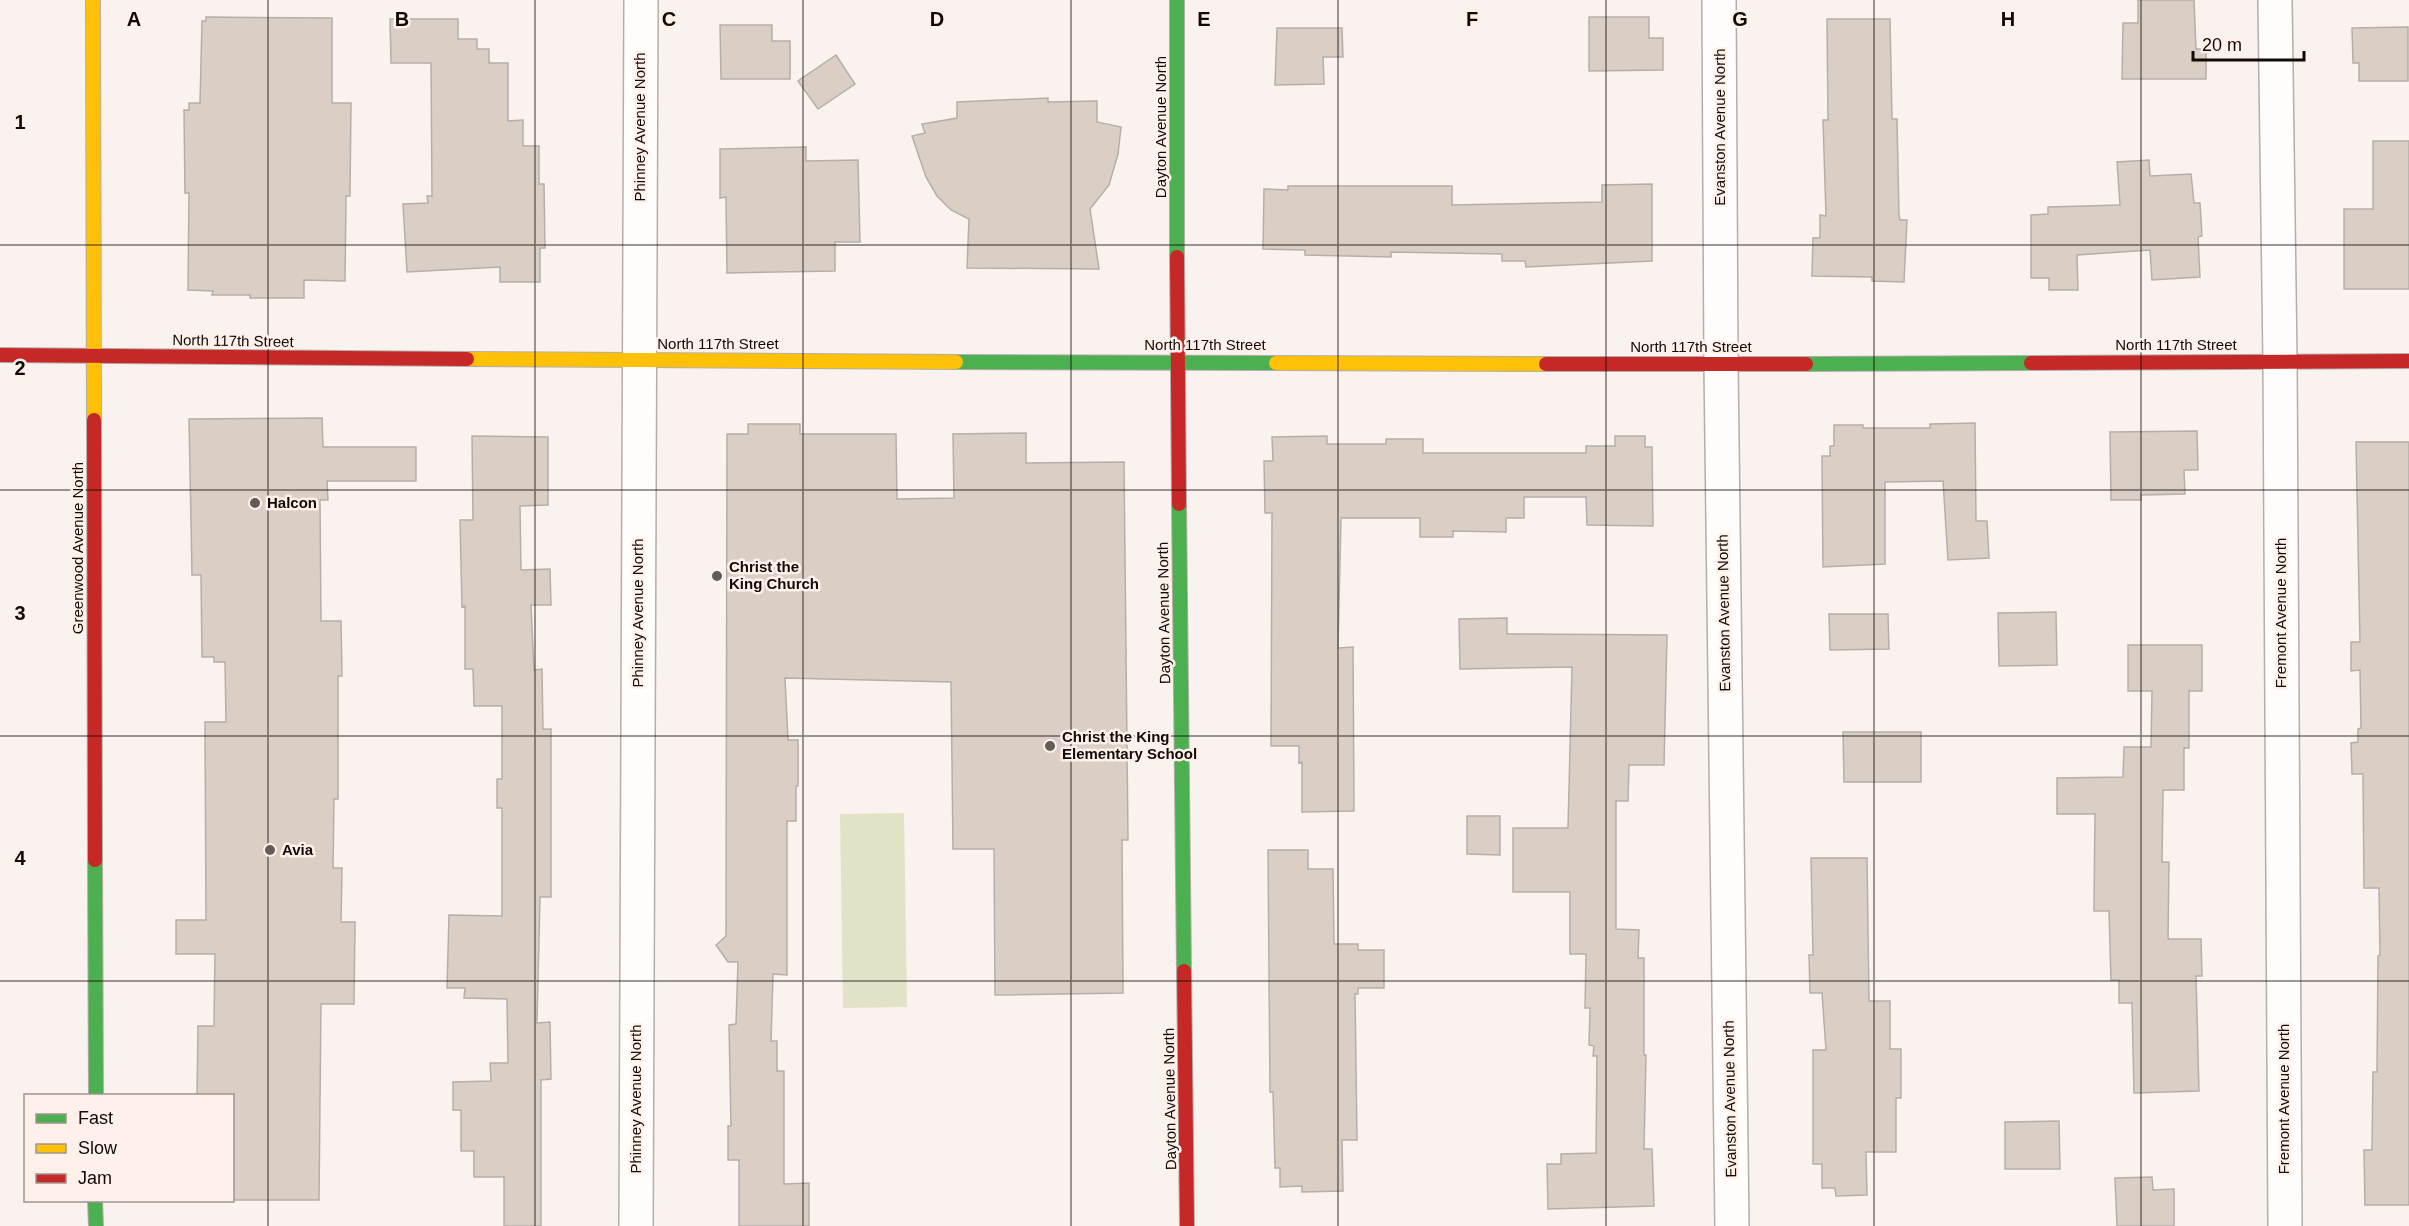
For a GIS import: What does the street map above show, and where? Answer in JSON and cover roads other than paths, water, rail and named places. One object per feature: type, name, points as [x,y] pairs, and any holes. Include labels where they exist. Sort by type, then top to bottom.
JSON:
[{"type":"street","name":"Greenwood Avenue North","points":[[93,0],[95,356],[93,706],[96,1094]]},
{"type":"street","name":"Phinney Avenue North","points":[[636,1226],[641,0]]},
{"type":"street","name":"Dayton Avenue North","points":[[1177,0],[1177,361],[1187,1226]]},
{"type":"street","name":"Evanston Avenue North","points":[[1719,0],[1721,364],[1732,1226]]},
{"type":"street","name":"Fremont Avenue North","points":[[2275,0],[2280,361],[2285,1226]]},
{"type":"street","name":"North 117th Street","points":[[0,355],[639,361],[1721,364],[2409,361]]},
{"type":"street","points":[[95,1202],[96,1226]]},
{"type":"place","name":"Halcon","points":[[255,503]]},
{"type":"place","name":"Christ the King Church","points":[[717,576]]},
{"type":"place","name":"Christ the King Elementary School","points":[[1050,746]]},
{"type":"place","name":"Avia","points":[[270,850]]}]
